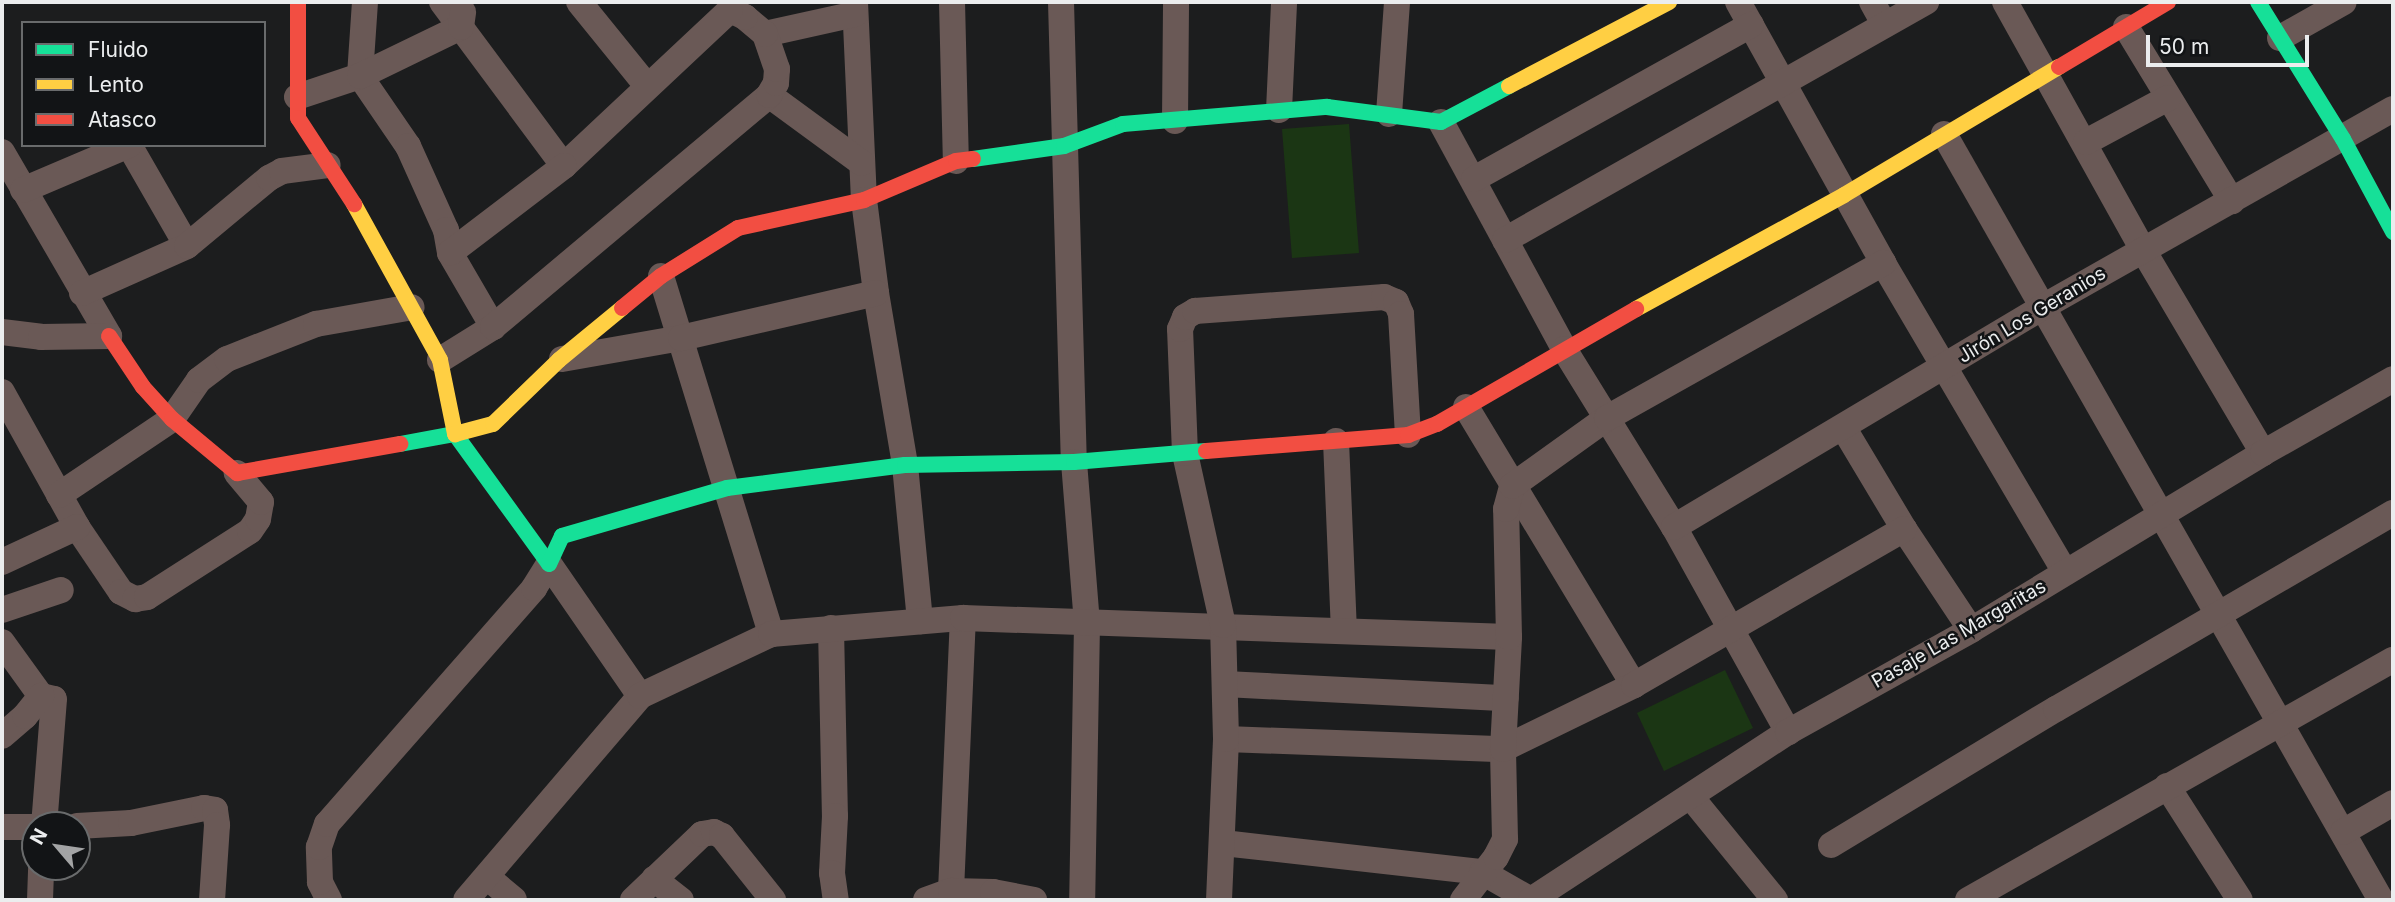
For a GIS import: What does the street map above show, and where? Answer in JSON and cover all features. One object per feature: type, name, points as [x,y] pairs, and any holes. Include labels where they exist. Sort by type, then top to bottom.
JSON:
[{"type":"street","points":[[298,2],[298,118],[412,307],[440,360],[455,434],[640,696]]},
{"type":"street","points":[[365,2],[360,76],[408,146],[446,230],[450,253],[492,327]]},
{"type":"street","points":[[442,2],[463,14],[564,166]]},
{"type":"street","points":[[579,2],[647,86]]},
{"type":"street","points":[[953,2],[956,161]]},
{"type":"street","points":[[1061,2],[1074,462],[1087,624],[1082,900]]},
{"type":"street","points":[[1175,121],[1176,2]]},
{"type":"street","points":[[1279,110],[1284,2]]},
{"type":"street","points":[[1390,114],[1397,2]]},
{"type":"street","points":[[237,473],[455,434],[493,424],[559,360],[661,276],[738,228],[864,200],[956,161],[1064,146],[1123,124],[1327,107],[1441,122],[1669,2]]},
{"type":"street","points":[[1738,2],[1883,263],[2065,572]]},
{"type":"street","points":[[1872,2],[1885,25]]},
{"type":"street","points":[[1504,240],[1926,2]]},
{"type":"street","points":[[2005,2],[2086,142],[2143,250],[2263,453]]},
{"type":"street","points":[[329,900],[320,882],[319,847],[327,824],[534,588],[562,536],[727,488],[905,465],[1074,462],[1408,435],[1437,424],[1564,349],[1844,195],[2168,2]]},
{"type":"street","points":[[2258,2],[2343,139],[2393,232]]},
{"type":"street","points":[[2280,38],[2344,2]]},
{"type":"street","points":[[440,360],[492,327],[769,95],[776,83],[777,69],[765,34],[745,16],[727,6],[564,166],[450,253]]},
{"type":"street","points":[[765,34],[855,8],[864,200],[876,293],[905,465],[920,621]]},
{"type":"street","points":[[297,97],[360,76],[463,14]]},
{"type":"street","points":[[1474,179],[1751,25]]},
{"type":"street","points":[[2126,27],[2232,201]]},
{"type":"street","points":[[769,95],[862,163]]},
{"type":"street","points":[[2086,142],[2168,98]]},
{"type":"street","name":"Jirón Los Geranios","points":[[1674,527],[2042,308],[2393,109]]},
{"type":"street","points":[[1441,122],[1564,349],[1674,527],[1788,732]]},
{"type":"street","points":[[1944,134],[2381,900]]},
{"type":"street","points":[[23,190],[124,147]]},
{"type":"street","points":[[130,147],[187,246]]},
{"type":"street","points":[[2,152],[82,293],[143,387],[172,419],[237,473],[261,502],[258,519],[250,531],[147,597],[135,599],[121,592],[77,527],[4,403]]},
{"type":"street","points":[[82,293],[187,246],[269,177],[282,171],[328,164]]},
{"type":"street","points":[[1463,900],[1496,857],[1504,839],[1503,749],[1508,637],[1506,509],[1512,486],[1607,418],[1883,263]]},
{"type":"street","points":[[661,276],[771,634]]},
{"type":"street","points":[[559,360],[681,338],[876,293]]},
{"type":"street","points":[[1219,900],[1226,739],[1223,625],[1185,453],[1180,329],[1185,317],[1195,311],[1384,298],[1396,303],[1401,314],[1408,435]]},
{"type":"street","points":[[59,495],[172,419],[199,380],[228,359],[316,324],[412,307]]},
{"type":"street","points":[[2,332],[41,337],[109,336]]},
{"type":"street","name":"Pasaje Las Margaritas","points":[[1531,900],[1788,732],[1971,630],[2263,453],[2393,379]]},
{"type":"street","points":[[1466,407],[1634,685]]},
{"type":"street","points":[[1843,427],[1904,530],[1971,630]]},
{"type":"street","points":[[1336,441],[1344,630]]},
{"type":"street","points":[[1831,845],[2216,615],[2393,513]]},
{"type":"street","points":[[2,562],[77,527]]},
{"type":"street","points":[[1226,739],[1503,749],[1634,685],[1904,530]]},
{"type":"street","points":[[2,610],[61,590]]},
{"type":"street","points":[[466,900],[640,696],[771,634],[963,618],[1508,637]]},
{"type":"street","points":[[951,891],[963,618]]},
{"type":"street","points":[[831,628],[835,816],[832,873],[836,900]]},
{"type":"street","points":[[2,642],[41,696]]},
{"type":"street","points":[[1968,900],[2393,660]]},
{"type":"street","points":[[1225,684],[1506,698]]},
{"type":"street","points":[[2,736],[25,716],[41,696]]},
{"type":"street","points":[[41,696],[50,696],[54,704],[45,811]]},
{"type":"street","points":[[2167,786],[2232,898]]},
{"type":"street","points":[[1691,797],[1775,900]]},
{"type":"street","points":[[2343,832],[2393,803]]},
{"type":"street","points":[[91,826],[131,823],[204,808],[215,810],[217,825],[212,900]]},
{"type":"street","points":[[2,827],[21,827]]},
{"type":"street","points":[[633,900],[702,834],[714,832],[722,836],[773,900]]},
{"type":"street","points":[[1223,843],[1365,862],[1482,872],[1531,900]]},
{"type":"street","points":[[487,877],[514,900]]},
{"type":"street","points":[[654,879],[681,900]]},
{"type":"street","points":[[40,900],[41,881]]},
{"type":"street","points":[[926,900],[951,891],[993,892],[1034,900]]},
{"type":"green space","points":[[1349,124],[1359,253],[1292,258],[1282,129]]},
{"type":"green space","points":[[1725,670],[1753,728],[1664,771],[1637,713]]},
{"type":"traffic: fast","points":[[2258,2],[2343,139],[2393,232]]},
{"type":"traffic: fast","points":[[973,159],[1064,146],[1123,124],[1327,107],[1441,122],[1509,86]]},
{"type":"traffic: fast","points":[[400,444],[455,434],[549,564]]},
{"type":"traffic: fast","points":[[549,564],[562,536],[727,488],[905,465],[1074,462],[1206,451]]},
{"type":"traffic: slow","points":[[1509,86],[1669,2]]},
{"type":"traffic: slow","points":[[1636,309],[1844,195],[2059,67]]},
{"type":"traffic: slow","points":[[354,204],[440,360],[455,434],[493,424],[559,360],[622,308]]},
{"type":"traffic: jam","points":[[298,2],[298,118],[354,204]]},
{"type":"traffic: jam","points":[[2059,67],[2168,2]]},
{"type":"traffic: jam","points":[[622,308],[661,276],[738,228],[864,200],[956,161],[973,159]]},
{"type":"traffic: jam","points":[[1206,451],[1408,435],[1437,424],[1636,309]]},
{"type":"traffic: jam","points":[[109,336],[143,387],[172,419],[237,473],[400,444]]}]
